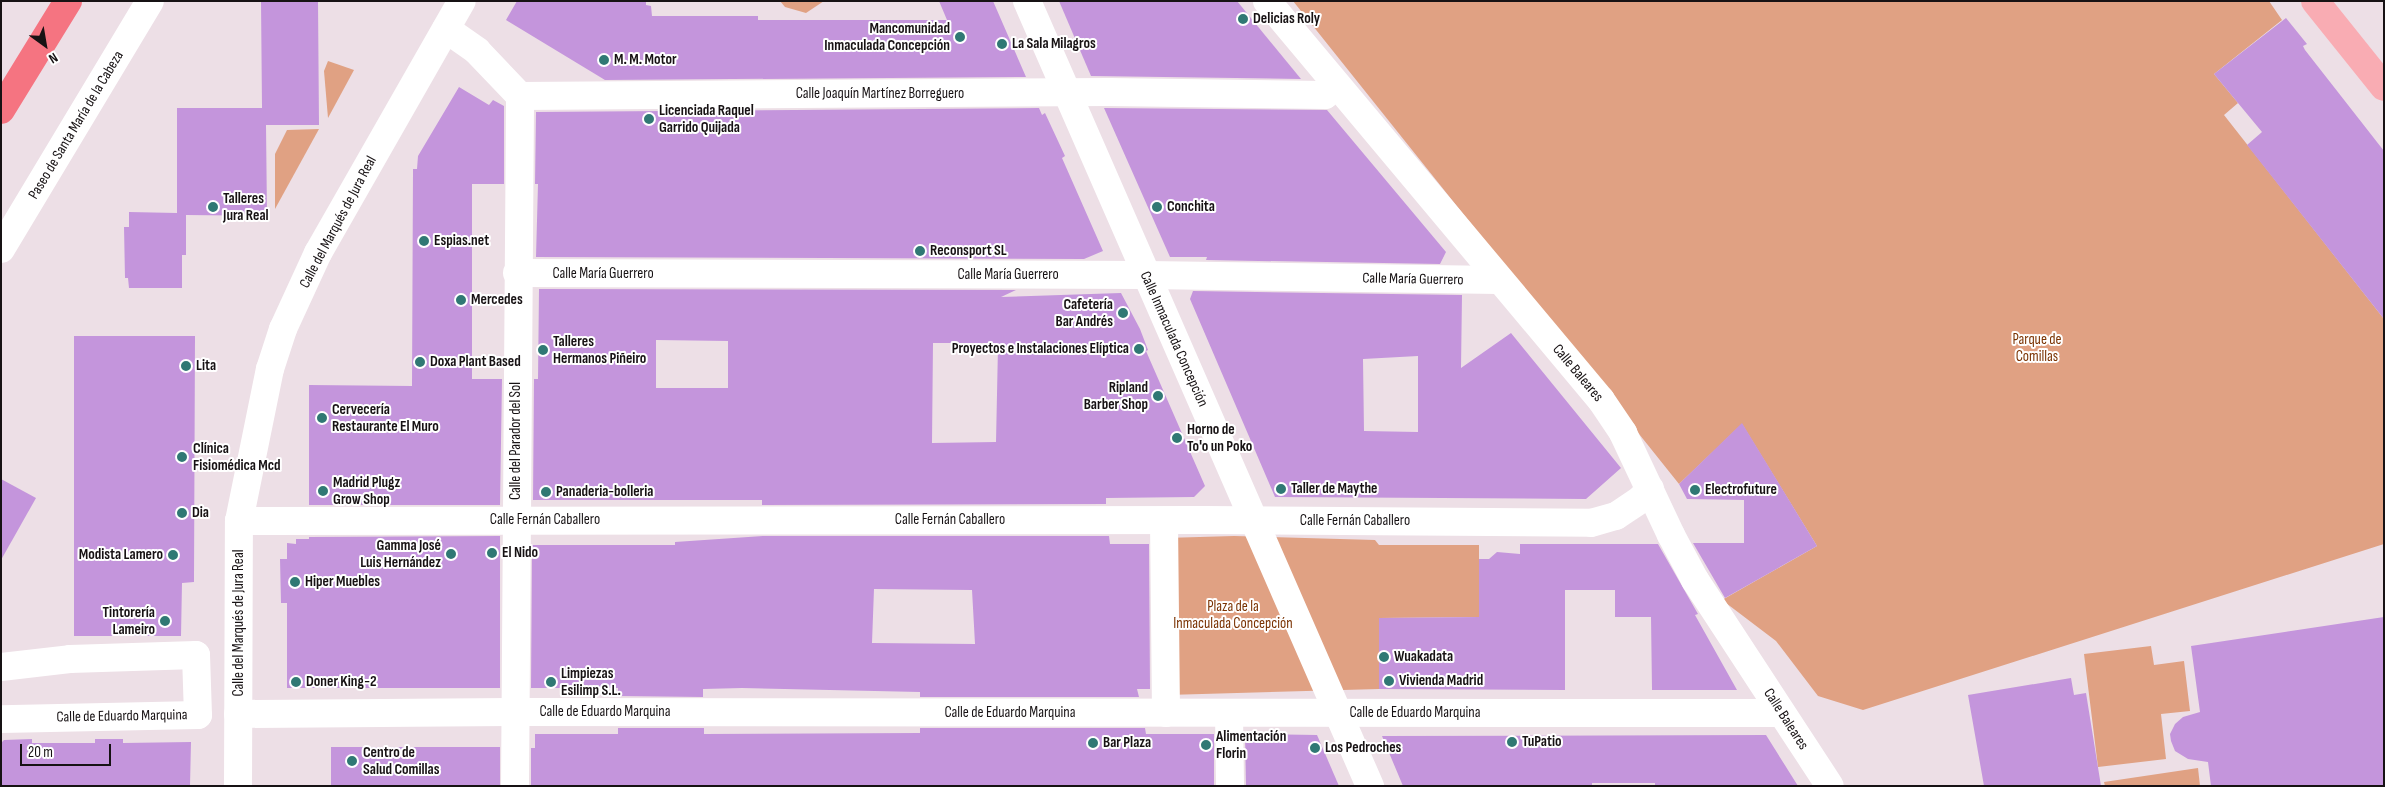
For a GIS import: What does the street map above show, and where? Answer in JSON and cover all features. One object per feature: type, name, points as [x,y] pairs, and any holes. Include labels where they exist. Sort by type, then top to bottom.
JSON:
[{"type":"highway","points":[[1,110],[68,1]]},
{"type":"main road","points":[[2316,1],[2384,87]]},
{"type":"street","name":"Paseo de Santa María de la Cabeza","points":[[1,249],[150,1]]},
{"type":"street","name":"Calle del Marqués de Jura Real","points":[[238,786],[239,521],[270,369],[283,329],[318,253],[462,1]]},
{"type":"street","name":"Calle Inmaculada Concepción","points":[[1027,1],[1370,786]]},
{"type":"street","name":"Calle Baleares","points":[[1267,1],[1498,280],[1601,400],[1623,433],[1671,536],[1695,580],[1830,786]]},
{"type":"street","points":[[446,29],[477,51],[520,96]]},
{"type":"street","name":"Calle Joaquín Martínez Borreguero","points":[[520,96],[1066,94],[1109,92],[1324,95],[1336,85]]},
{"type":"street","name":"Calle del Parador del Sol","points":[[515,786],[517,273],[520,96]]},
{"type":"street","name":"Calle María Guerrero","points":[[517,273],[1146,275],[1498,280]]},
{"type":"street","name":"Calle Fernán Caballero","points":[[239,521],[1253,520],[1591,523],[1616,516],[1640,500],[1650,489]]},
{"type":"street","points":[[1164,520],[1166,713]]},
{"type":"street","name":"Calle de Eduardo Marquina","points":[[1,667],[70,659],[196,655],[198,715],[1,719]]},
{"type":"street","name":"Calle de Eduardo Marquina","points":[[238,714],[515,712],[1781,713]]},
{"type":"street","points":[[1230,713],[1230,786]]},
{"type":"green space","points":[[780,1],[824,1],[806,13],[785,7]]},
{"type":"green space","name":"Parque de Comillas","points":[[1293,1],[2269,1],[2282,20],[2214,74],[2238,103],[2224,115],[2384,319],[2384,544],[1863,710],[1818,696],[1776,641],[1722,600],[1817,546],[1742,424],[1679,484]]},
{"type":"green space","points":[[328,61],[354,70],[328,118],[324,71]]},
{"type":"green space","points":[[319,129],[275,209],[275,154],[287,130]]},
{"type":"green space","name":"Plaza de la Inmaculada Concepción","points":[[1234,536],[1375,540],[1379,545],[1479,545],[1479,617],[1379,618],[1379,689],[1167,695],[1165,538]]},
{"type":"green space","points":[[2151,646],[2154,665],[2184,661],[2190,711],[2161,714],[2166,759],[2098,767],[2084,654]]},
{"type":"green space","points":[[2198,768],[2200,786],[2105,786],[2104,782]]},
{"type":"building","points":[[261,1],[318,1],[319,125],[266,125],[267,216],[186,215],[186,255],[182,255],[182,288],[129,288],[128,278],[125,278],[124,227],[129,227],[129,212],[177,213],[177,108],[262,108]]},
{"type":"building","points":[[517,1],[646,1],[646,5],[651,6],[652,16],[758,16],[758,20],[947,20],[939,1],[993,1],[1026,77],[605,80],[506,20]]},
{"type":"building","points":[[1059,1],[1237,1],[1301,79],[1091,76]]},
{"type":"building","points":[[2286,18],[2307,44],[2303,46],[2305,50],[2384,151],[2384,319],[2247,145],[2262,132],[2214,74]]},
{"type":"building","points":[[459,87],[489,105],[493,100],[504,106],[504,184],[472,184],[472,379],[502,379],[500,505],[309,505],[309,385],[412,386],[413,169],[417,169],[418,156]]},
{"type":"building","points":[[1039,108],[1042,115],[1045,113],[1065,156],[1062,158],[1103,251],[1084,259],[536,257],[538,184],[535,184],[536,112]]},
{"type":"building","points":[[1104,108],[1327,110],[1446,252],[1440,264],[1206,260],[1207,257],[1170,257]]},
{"type":"building","points":[[539,289],[1016,290],[1001,297],[1121,293],[1140,329],[1148,350],[1146,351],[1205,486],[1194,497],[1106,498],[1106,504],[762,505],[762,500],[533,500],[534,379],[538,379]],"holes":[[[656,340],[728,341],[728,388],[656,388]],[[933,343],[995,343],[995,346],[998,346],[996,442],[932,443]]]},
{"type":"building","points":[[1193,291],[1462,295],[1461,368],[1511,333],[1621,468],[1586,499],[1275,497],[1190,299]],"holes":[[[1418,356],[1418,432],[1364,431],[1363,359]]]},
{"type":"building","points":[[74,336],[195,336],[194,582],[182,583],[181,636],[74,636]]},
{"type":"building","points":[[1742,423],[1817,546],[1725,598],[1693,543],[1744,543],[1744,500],[1687,499],[1679,484]]},
{"type":"building","points":[[1,479],[36,498],[1,560]]},
{"type":"building","points":[[500,536],[500,688],[287,688],[287,603],[281,603],[280,559],[287,559],[287,543],[296,544],[296,539],[309,539],[309,537]]},
{"type":"building","points":[[763,536],[1109,536],[1110,544],[1149,544],[1150,689],[1137,689],[1139,697],[920,697],[920,692],[742,688],[703,689],[703,697],[618,696],[618,688],[531,688],[532,545],[675,545],[675,542]],"holes":[[[874,589],[972,590],[975,644],[872,643]]]},
{"type":"building","points":[[1520,544],[1658,544],[1698,614],[1695,615],[1737,690],[1652,690],[1651,617],[1615,617],[1615,590],[1565,590],[1565,690],[1379,689],[1379,618],[1479,617],[1479,559],[1489,559],[1497,552],[1520,554]]},
{"type":"building","points":[[2384,617],[2384,786],[2211,786],[2208,762],[2188,759],[2175,751],[2170,734],[2175,724],[2183,717],[2200,712],[2191,646]]},
{"type":"building","points":[[2071,678],[2074,695],[2086,693],[2101,786],[1984,786],[1968,695]]},
{"type":"building","points":[[618,728],[704,728],[704,734],[920,733],[920,728],[1145,728],[1146,734],[1214,734],[1214,786],[531,786],[531,748],[535,748],[535,734],[618,734]]},
{"type":"building","points":[[1245,734],[1317,735],[1339,786],[1246,786]]},
{"type":"building","points":[[1766,735],[1798,786],[1655,786],[1655,783],[1592,783],[1592,786],[1403,786],[1382,736]]},
{"type":"building","points":[[32,739],[32,743],[95,743],[95,739],[123,739],[123,743],[191,742],[190,786],[1,786],[1,743],[4,740]]},
{"type":"building","points":[[331,747],[500,747],[500,786],[331,786]]},
{"type":"place","name":"Delicias Roly","points":[[1243,19]]},
{"type":"place","name":"Mancomunidad Inmaculada Concepción","points":[[960,37]]},
{"type":"place","name":"La Sala Milagros","points":[[1002,44]]},
{"type":"place","name":"M. M. Motor","points":[[604,60]]},
{"type":"place","name":"Licenciada Raquel Garrido Quijada","points":[[649,119]]},
{"type":"place","name":"Talleres Jura Real","points":[[213,207]]},
{"type":"place","name":"Conchita","points":[[1157,207]]},
{"type":"place","name":"Espias.net","points":[[424,241]]},
{"type":"place","name":"Reconsport SL","points":[[920,251]]},
{"type":"place","name":"Mercedes","points":[[461,300]]},
{"type":"place","name":"Cafetería Bar Andrés","points":[[1123,313]]},
{"type":"place","name":"Proyectos e Instalaciones Elíptica","points":[[1139,349]]},
{"type":"place","name":"Talleres Hermanos Piñeiro","points":[[543,350]]},
{"type":"place","name":"Doxa Plant Based","points":[[420,362]]},
{"type":"place","name":"Lita","points":[[186,366]]},
{"type":"place","name":"Ripland Barber Shop","points":[[1158,396]]},
{"type":"place","name":"Cervecería Restaurante El Muro","points":[[322,418]]},
{"type":"place","name":"Horno de To'o un Poko","points":[[1177,438]]},
{"type":"place","name":"Clínica Fisiomédica Mcd","points":[[182,457]]},
{"type":"place","name":"Taller de Maythe","points":[[1281,489]]},
{"type":"place","name":"Electrofuture","points":[[1695,490]]},
{"type":"place","name":"Madrid Plugz Grow Shop","points":[[323,491]]},
{"type":"place","name":"Panaderia-bolleria","points":[[546,492]]},
{"type":"place","name":"Dia","points":[[182,513]]},
{"type":"place","name":"El Nido","points":[[492,553]]},
{"type":"place","name":"Gamma José Luis Hernández","points":[[451,554]]},
{"type":"place","name":"Modista Lamero","points":[[173,555]]},
{"type":"place","name":"Hiper Muebles","points":[[295,582]]},
{"type":"place","name":"Tintorería Lameiro","points":[[165,621]]},
{"type":"place","name":"Wuakadata","points":[[1384,657]]},
{"type":"place","name":"Vivienda Madrid","points":[[1389,681]]},
{"type":"place","name":"Doner King-2","points":[[296,682]]},
{"type":"place","name":"Limpiezas Esilimp S.L.","points":[[551,682]]},
{"type":"place","name":"TuPatio","points":[[1512,742]]},
{"type":"place","name":"Bar Plaza","points":[[1093,743]]},
{"type":"place","name":"Alimentación Florin","points":[[1206,745]]},
{"type":"place","name":"Los Pedroches","points":[[1315,748]]},
{"type":"place","name":"Centro de Salud Comillas","points":[[352,761]]}]
